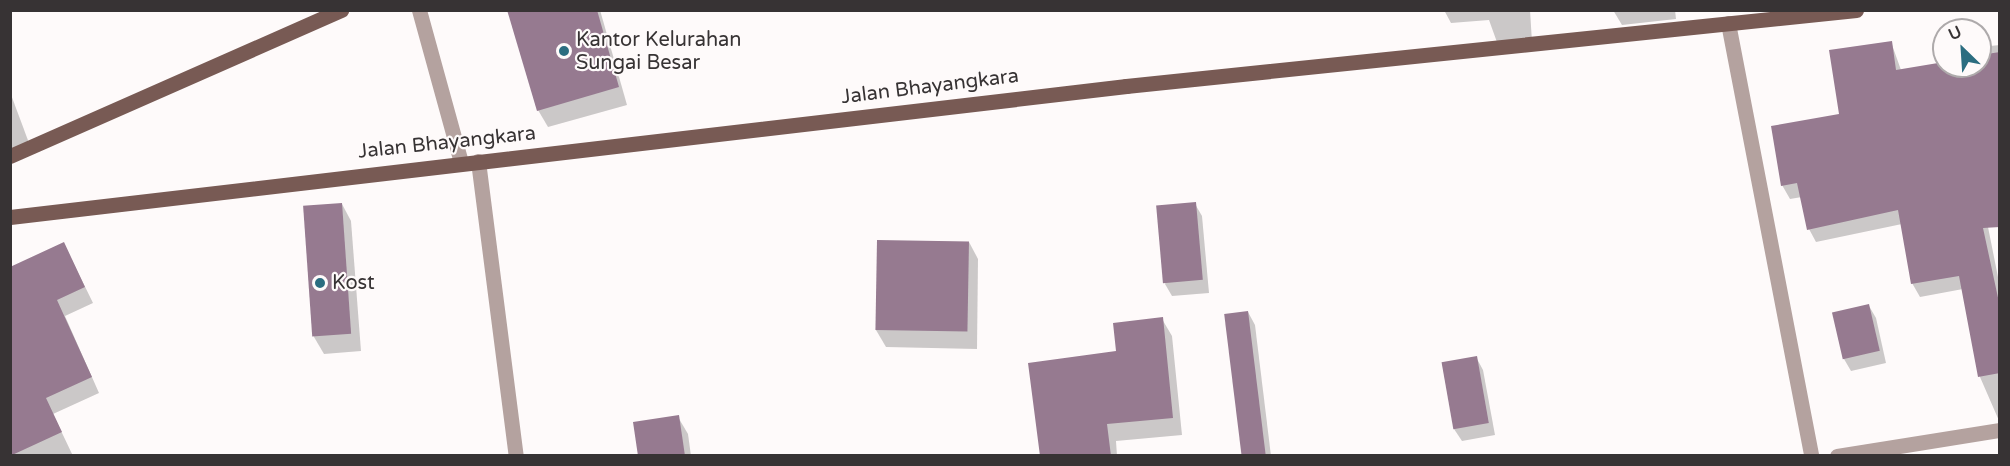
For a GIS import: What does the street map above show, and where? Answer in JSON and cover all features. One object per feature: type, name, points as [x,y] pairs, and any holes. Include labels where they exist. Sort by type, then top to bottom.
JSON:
[{"type":"main road","points":[[10,156],[341,10]]},
{"type":"main road","name":"Jalan Bhayangkara","points":[[11,214],[1126,86],[1856,10]]},
{"type":"street","points":[[419,10],[461,162]]},
{"type":"street","points":[[1728,24],[1811,456]]},
{"type":"street","points":[[478,161],[516,456]]},
{"type":"street","points":[[1837,456],[2000,430]]},
{"type":"building","name":"Kantor Kelurahan Sungai Besar","points":[[507,10],[597,10],[619,87],[537,111]]},
{"type":"building","points":[[1892,41],[1896,70],[1932,64],[1932,78],[1992,78],[1992,53],[2000,52],[2000,227],[1983,228],[2000,307],[2000,373],[1978,377],[1959,276],[1911,284],[1898,210],[1807,230],[1797,183],[1781,186],[1771,126],[1839,114],[1829,50]]},
{"type":"building","points":[[1196,202],[1203,280],[1163,283],[1156,205]]},
{"type":"building","points":[[342,203],[351,334],[312,336],[303,206]]},
{"type":"building","points":[[877,240],[969,242],[967,332],[875,330]]},
{"type":"building","points":[[64,242],[85,287],[57,300],[92,377],[46,398],[62,432],[10,456],[10,267]]},
{"type":"building","points":[[1869,304],[1880,351],[1843,359],[1832,313]]},
{"type":"building","points":[[1248,311],[1266,456],[1242,456],[1224,314]]},
{"type":"building","points":[[1163,317],[1173,418],[1107,424],[1111,456],[1040,456],[1028,363],[1116,351],[1113,323]]},
{"type":"building","points":[[1477,356],[1489,423],[1453,429],[1442,362]]},
{"type":"building","points":[[679,415],[685,456],[638,456],[633,422]]},
{"type":"place","name":"Kantor Kelurahan Sungai Besar","points":[[564,51]]},
{"type":"place","name":"Kost","points":[[320,283]]}]
